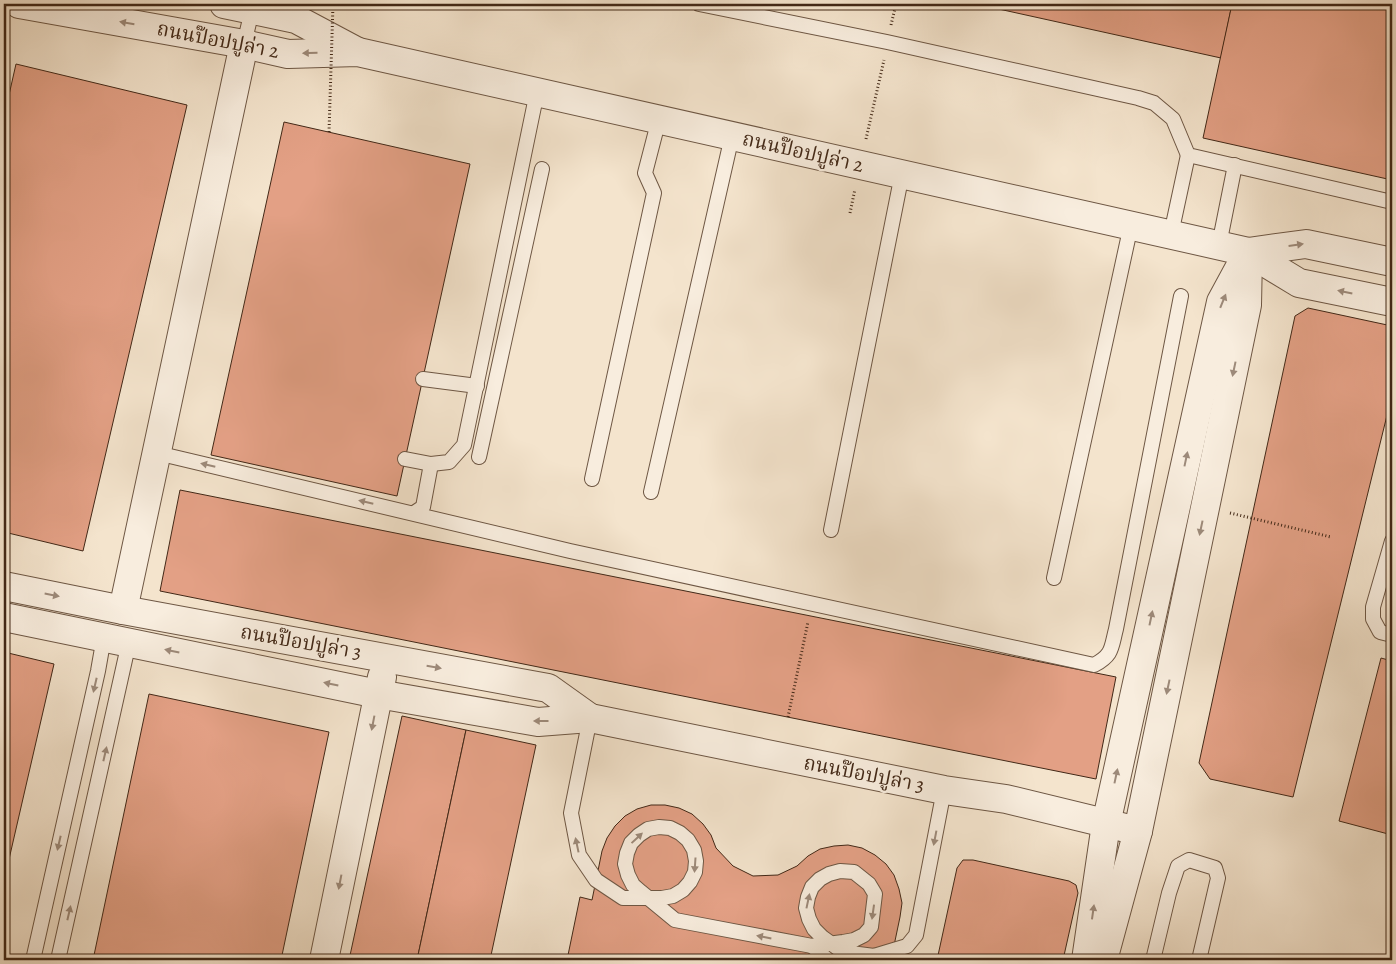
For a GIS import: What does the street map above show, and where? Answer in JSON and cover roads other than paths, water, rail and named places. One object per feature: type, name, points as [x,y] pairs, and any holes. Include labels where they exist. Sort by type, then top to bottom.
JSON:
[{"type":"street","name":"ถนนป๊อปปูล่า 2","points":[[19,4],[244,44],[288,54],[358,52],[1248,252],[1299,283],[1392,302]]},
{"type":"street","name":"ถนนป๊อปปูล่า 2","points":[[224,4],[297,11],[358,52]]},
{"type":"street","points":[[123,610],[244,44]]},
{"type":"street","name":"ถนนป๊อปปูล่า 2","points":[[1248,252],[1306,244],[1392,262]]},
{"type":"street","points":[[1086,960],[1106,824],[1221,302],[1248,252]]},
{"type":"street","points":[[1103,960],[1138,831],[1247,306],[1248,252]]},
{"type":"street","name":"ถนนป๊อปปูล่า 3","points":[[4,586],[123,610],[548,688],[590,718]]},
{"type":"street","name":"ถนนป๊อปปูล่า 3","points":[[4,617],[378,694],[538,722],[590,718],[944,790],[1006,799],[1138,831]]},
{"type":"street","points":[[324,960],[386,658]]},
{"type":"lane","points":[[699,4],[888,42],[1154,103],[1173,118],[1188,155],[1171,234]]},
{"type":"lane","points":[[244,44],[253,6]]},
{"type":"lane","points":[[405,459],[431,464],[449,462],[464,445],[538,92]]},
{"type":"lane","points":[[592,479],[654,193],[645,172],[659,119]]},
{"type":"lane","points":[[652,492],[732,136]]},
{"type":"lane","points":[[1188,155],[1392,202]]},
{"type":"lane","points":[[1219,245],[1235,166]]},
{"type":"lane","points":[[479,457],[542,169]]},
{"type":"lane","points":[[831,530],[902,174]]},
{"type":"lane","points":[[1054,578],[1131,225]]},
{"type":"lane","points":[[157,453],[632,565],[1094,665],[1104,660],[1110,652],[1116,629],[1181,296]]},
{"type":"lane","points":[[423,378],[477,386]]},
{"type":"lane","points":[[414,513],[423,506],[431,464]]},
{"type":"lane","points":[[1392,541],[1372,607],[1373,619],[1380,632],[1392,635]]},
{"type":"lane","points":[[33,960],[98,671],[117,639]]},
{"type":"lane","points":[[58,960],[117,639]]},
{"type":"lane","points":[[590,718],[571,813],[579,855],[596,880],[623,898],[633,898],[643,898],[653,898],[662,898],[673,896],[683,890],[695,872],[694,850],[688,840],[680,833],[670,828],[648,829],[638,835],[631,843],[625,864],[633,885],[641,892],[648,898],[655,903],[675,920],[812,946],[828,944],[835,943],[843,942],[854,940],[864,935],[871,926],[875,894],[869,884],[854,872],[840,871],[830,874],[820,879],[812,887],[806,908],[814,929],[822,937],[829,942],[836,947],[843,952],[874,956],[907,946],[916,935],[944,790]]},
{"type":"lane","points":[[1153,960],[1169,893],[1178,866],[1190,860],[1215,868],[1218,878],[1199,960]]},
{"type":"lane","points":[[809,960],[812,946]]},
{"type":"lane","points":[[812,946],[828,960]]}]
